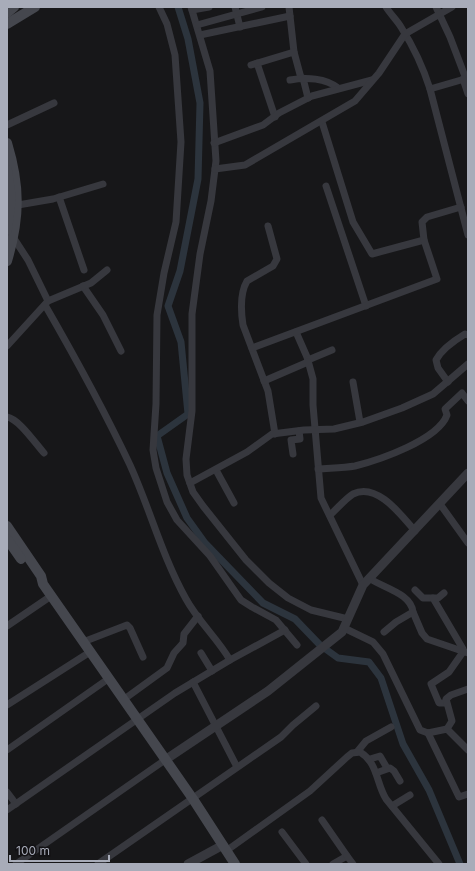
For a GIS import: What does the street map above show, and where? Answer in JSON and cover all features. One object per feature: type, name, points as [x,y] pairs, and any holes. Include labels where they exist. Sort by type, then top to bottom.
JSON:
[{"type":"main road","points":[[7,13],[14,7]]},
{"type":"main road","points":[[7,24],[35,7]]},
{"type":"main road","points":[[7,143],[14,168],[18,205],[10,234]]},
{"type":"main road","points":[[7,170],[11,198],[10,234],[7,261]]},
{"type":"main road","points":[[7,526],[41,576],[43,584],[51,596],[193,799],[235,864]]},
{"type":"main road","points":[[7,539],[35,579],[43,584]]},
{"type":"street","points":[[159,7],[167,24],[175,55],[181,142],[176,222],[164,273],[157,315],[156,404],[153,450],[156,468],[168,502],[177,520],[210,556],[242,600],[276,620],[297,645]]},
{"type":"street","points":[[209,7],[192,8],[210,71],[212,85],[215,169],[212,201],[200,254],[192,314],[192,411],[186,458],[187,475],[193,492],[203,506],[246,560],[269,583],[288,598],[311,610],[348,619]]},
{"type":"street","points":[[197,25],[236,11],[262,7]]},
{"type":"street","points":[[289,7],[294,52],[308,98]]},
{"type":"street","points":[[386,7],[405,34],[423,67],[468,235]]},
{"type":"street","points":[[436,7],[466,79],[468,94]]},
{"type":"street","points":[[215,169],[245,165],[322,122],[355,101],[405,34],[452,7]]},
{"type":"street","points":[[236,11],[240,26]]},
{"type":"street","points":[[200,36],[290,16]]},
{"type":"street","points":[[275,117],[254,64],[294,52]]},
{"type":"street","points":[[290,80],[302,78],[332,82],[338,88]]},
{"type":"street","points":[[430,89],[466,79]]},
{"type":"street","points":[[214,143],[264,125],[308,98],[338,88],[372,80]]},
{"type":"street","points":[[7,125],[54,103]]},
{"type":"street","points":[[322,122],[353,222],[372,254],[424,240]]},
{"type":"street","points":[[18,205],[59,197],[103,184]]},
{"type":"street","points":[[326,186],[366,306]]},
{"type":"street","points":[[59,197],[84,270]]},
{"type":"street","points":[[252,348],[291,332],[296,332],[437,279],[421,227],[424,219],[461,207]]},
{"type":"street","points":[[268,226],[277,259],[272,266],[247,281],[242,296],[241,315],[243,325],[269,398],[275,434]]},
{"type":"street","points":[[10,234],[28,260],[46,303],[130,466],[173,574],[186,600],[222,646],[230,660]]},
{"type":"street","points":[[7,346],[46,303],[91,283],[107,270]]},
{"type":"street","points":[[83,286],[102,315],[121,351]]},
{"type":"street","points":[[296,332],[308,361],[313,379],[315,429],[321,498],[330,515],[366,581],[405,596],[424,637],[466,653]]},
{"type":"street","points":[[448,382],[438,368],[436,360],[439,354],[460,337],[465,334],[468,335]]},
{"type":"street","points":[[264,381],[332,350]]},
{"type":"street","points":[[190,483],[216,470],[275,434],[315,429],[334,429],[402,408],[432,394],[468,364]]},
{"type":"street","points":[[353,382],[360,422]]},
{"type":"street","points":[[318,469],[354,466],[413,444],[428,436],[445,421],[447,415],[445,409],[462,393],[468,401]]},
{"type":"street","points":[[7,417],[12,418],[17,422],[44,453]]},
{"type":"street","points":[[293,454],[291,440],[300,439],[299,431]]},
{"type":"street","points":[[216,470],[234,503]]},
{"type":"street","points":[[16,864],[165,760],[268,691],[312,657],[343,630],[366,581],[468,473]]},
{"type":"street","points":[[330,515],[351,495],[358,492],[367,492],[378,496],[389,504],[414,531]]},
{"type":"street","points":[[440,504],[468,543]]},
{"type":"street","points":[[415,590],[422,598],[438,598],[444,593]]},
{"type":"street","points":[[7,626],[51,596]]},
{"type":"street","points":[[433,598],[462,644],[466,653]]},
{"type":"street","points":[[384,632],[396,622],[413,612]]},
{"type":"street","points":[[123,700],[167,668],[174,653],[183,643],[184,634],[198,616]]},
{"type":"street","points":[[83,642],[127,625],[130,628],[143,657]]},
{"type":"street","points":[[7,810],[136,719],[193,682],[285,630]]},
{"type":"street","points":[[343,630],[373,642],[383,654],[420,730],[428,733],[448,729]]},
{"type":"street","points":[[7,705],[90,652]]},
{"type":"street","points":[[201,653],[212,671]]},
{"type":"street","points":[[446,703],[439,703],[431,684],[449,672],[466,653]]},
{"type":"street","points":[[7,750],[108,679]]},
{"type":"street","points":[[193,682],[237,767]]},
{"type":"street","points":[[448,729],[452,721],[446,699],[451,695],[468,689]]},
{"type":"street","points":[[98,864],[281,737],[316,706]]},
{"type":"street","points":[[188,864],[224,848],[310,791],[347,757],[357,752],[366,741],[391,726]]},
{"type":"street","points":[[448,729],[468,750]]},
{"type":"street","points":[[428,733],[459,797],[468,794]]},
{"type":"street","points":[[357,752],[360,752],[370,760],[383,794],[439,864]]},
{"type":"street","points":[[370,760],[380,756],[387,768],[394,771],[400,781]]},
{"type":"street","points":[[376,773],[387,768]]},
{"type":"street","points":[[7,792],[16,804]]},
{"type":"street","points":[[392,806],[410,795]]},
{"type":"street","points":[[322,820],[353,864]]},
{"type":"street","points":[[282,832],[306,864]]},
{"type":"street","points":[[333,864],[347,856]]},
{"type":"waterway","points":[[178,7],[188,39],[200,103],[198,179],[180,271],[168,306],[181,342],[188,414],[157,436],[167,473],[187,518],[205,543],[263,603],[295,619],[320,645],[338,658],[369,662],[381,678],[403,744],[429,790],[460,864]]}]
